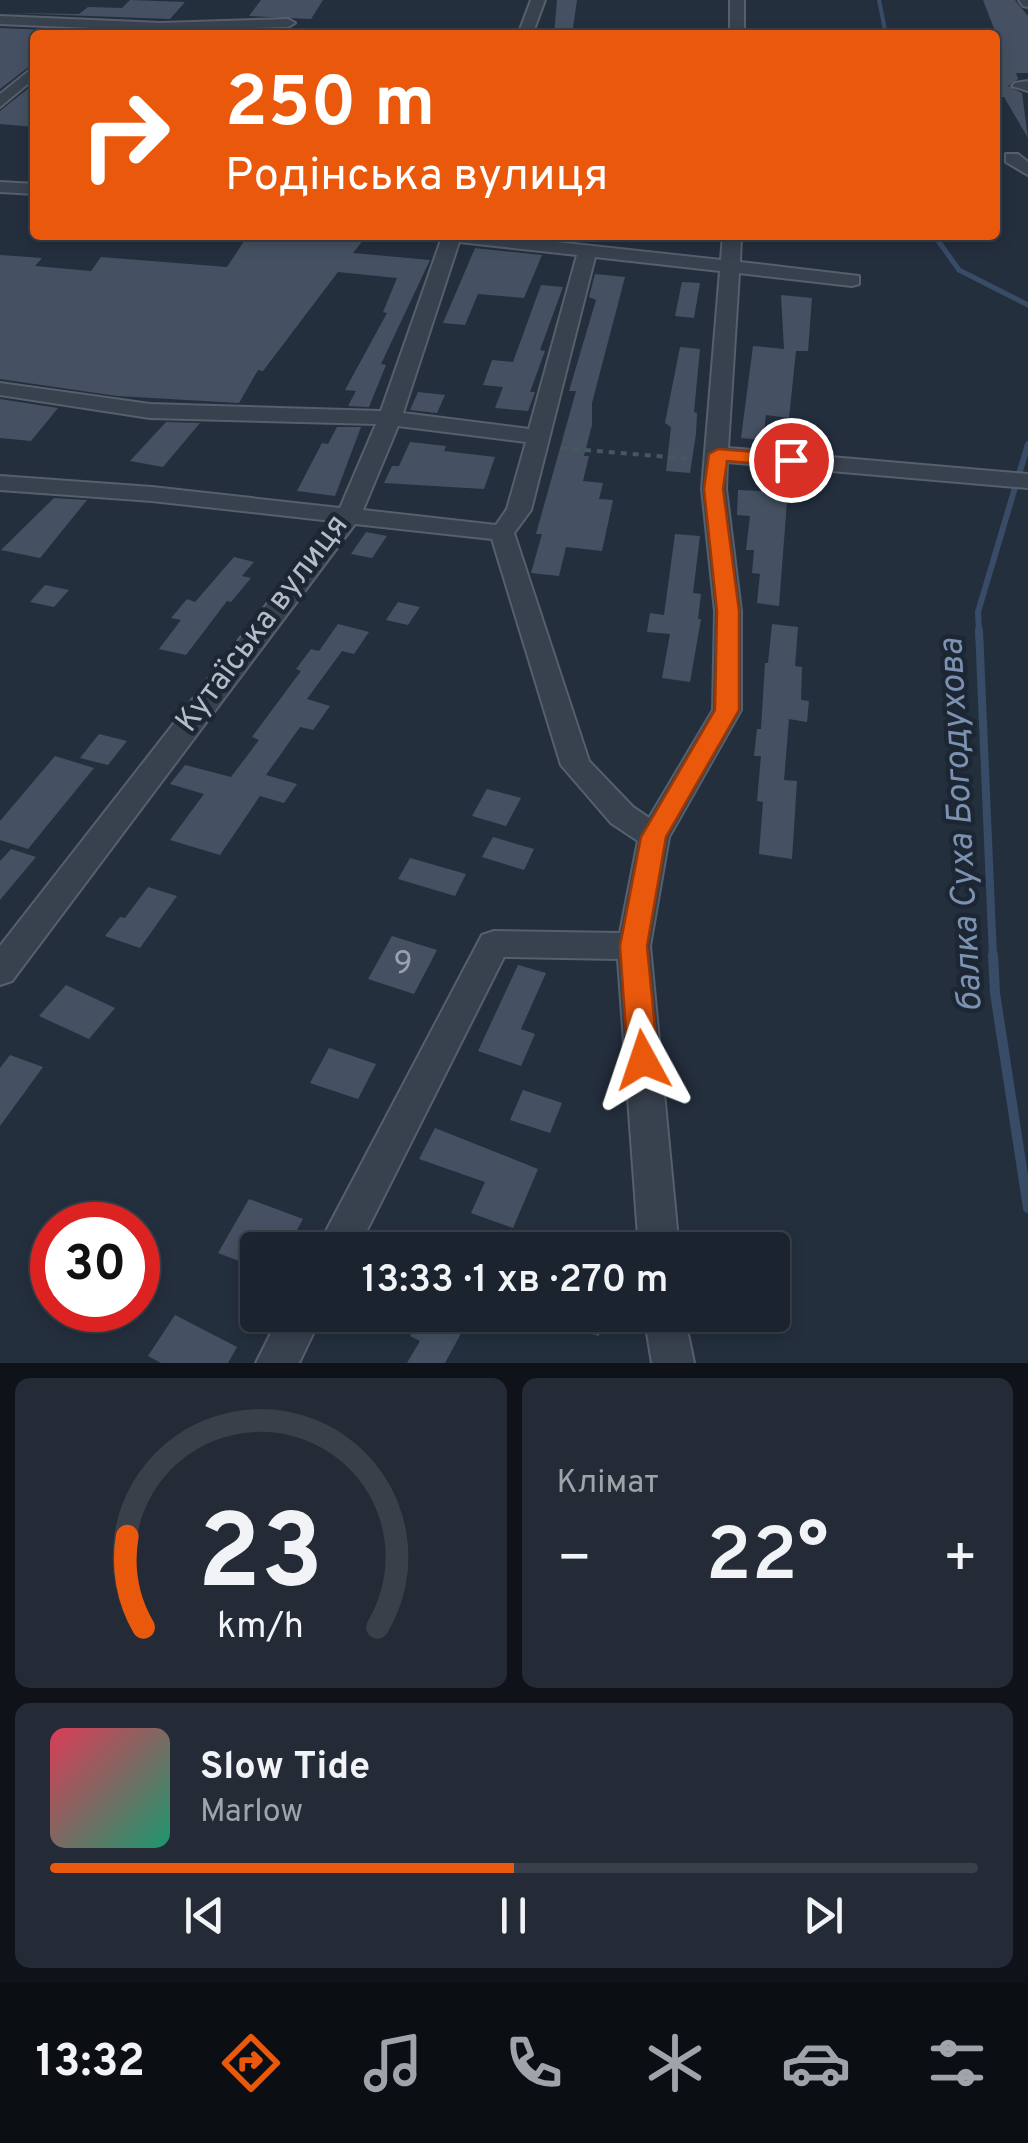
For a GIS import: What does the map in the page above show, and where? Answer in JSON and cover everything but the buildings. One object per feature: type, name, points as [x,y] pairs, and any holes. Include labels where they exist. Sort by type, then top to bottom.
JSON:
[{"type":"street","points":[[527,30],[538,0]]},
{"type":"street","points":[[737,30],[738,0]]},
{"type":"street","points":[[0,20],[161,27],[288,23]]},
{"type":"street","points":[[0,71],[30,72]]},
{"type":"street","points":[[0,102],[30,76]]},
{"type":"street","points":[[1012,158],[1028,170]]},
{"type":"street","points":[[0,186],[30,189]]},
{"type":"street","name":"Кутаїська вулиця","points":[[0,972],[348,516],[390,418],[450,240]]},
{"type":"street","points":[[497,240],[852,280]]},
{"type":"street","points":[[658,1232],[634,946],[654,837],[727,710],[728,611],[714,489],[732,240]]},
{"type":"street","points":[[502,532],[519,510],[588,250]]},
{"type":"street","points":[[0,388],[150,410],[390,418],[537,441]]},
{"type":"street","points":[[718,458],[1028,480]]},
{"type":"street","points":[[0,507],[8,484],[152,494],[502,532]]},
{"type":"street","points":[[502,532],[576,764],[622,815],[654,837]]},
{"type":"street","points":[[345,1232],[494,944],[634,946]]},
{"type":"street","points":[[277,1363],[293,1332]]},
{"type":"street","points":[[667,1332],[673,1363]]},
{"type":"path","points":[[537,441],[718,458]]},
{"type":"waterway","name":"балка Суха Богодухова","points":[[879,0],[885,30]]},
{"type":"waterway","name":"балка Суха Богодухова","points":[[938,240],[959,270],[1028,305]]},
{"type":"waterway","name":"балка Суха Богодухова","points":[[979,632],[978,612],[1028,444]]},
{"type":"waterway","name":"балка Суха Богодухова","points":[[979,630],[993,957]]},
{"type":"waterway","name":"балка Суха Богодухова","points":[[993,955],[995,993],[1028,1208]]},
{"type":"route","points":[[643,1060],[634,946],[654,837],[727,710],[728,611],[714,489],[718,454],[791,460]]}]
